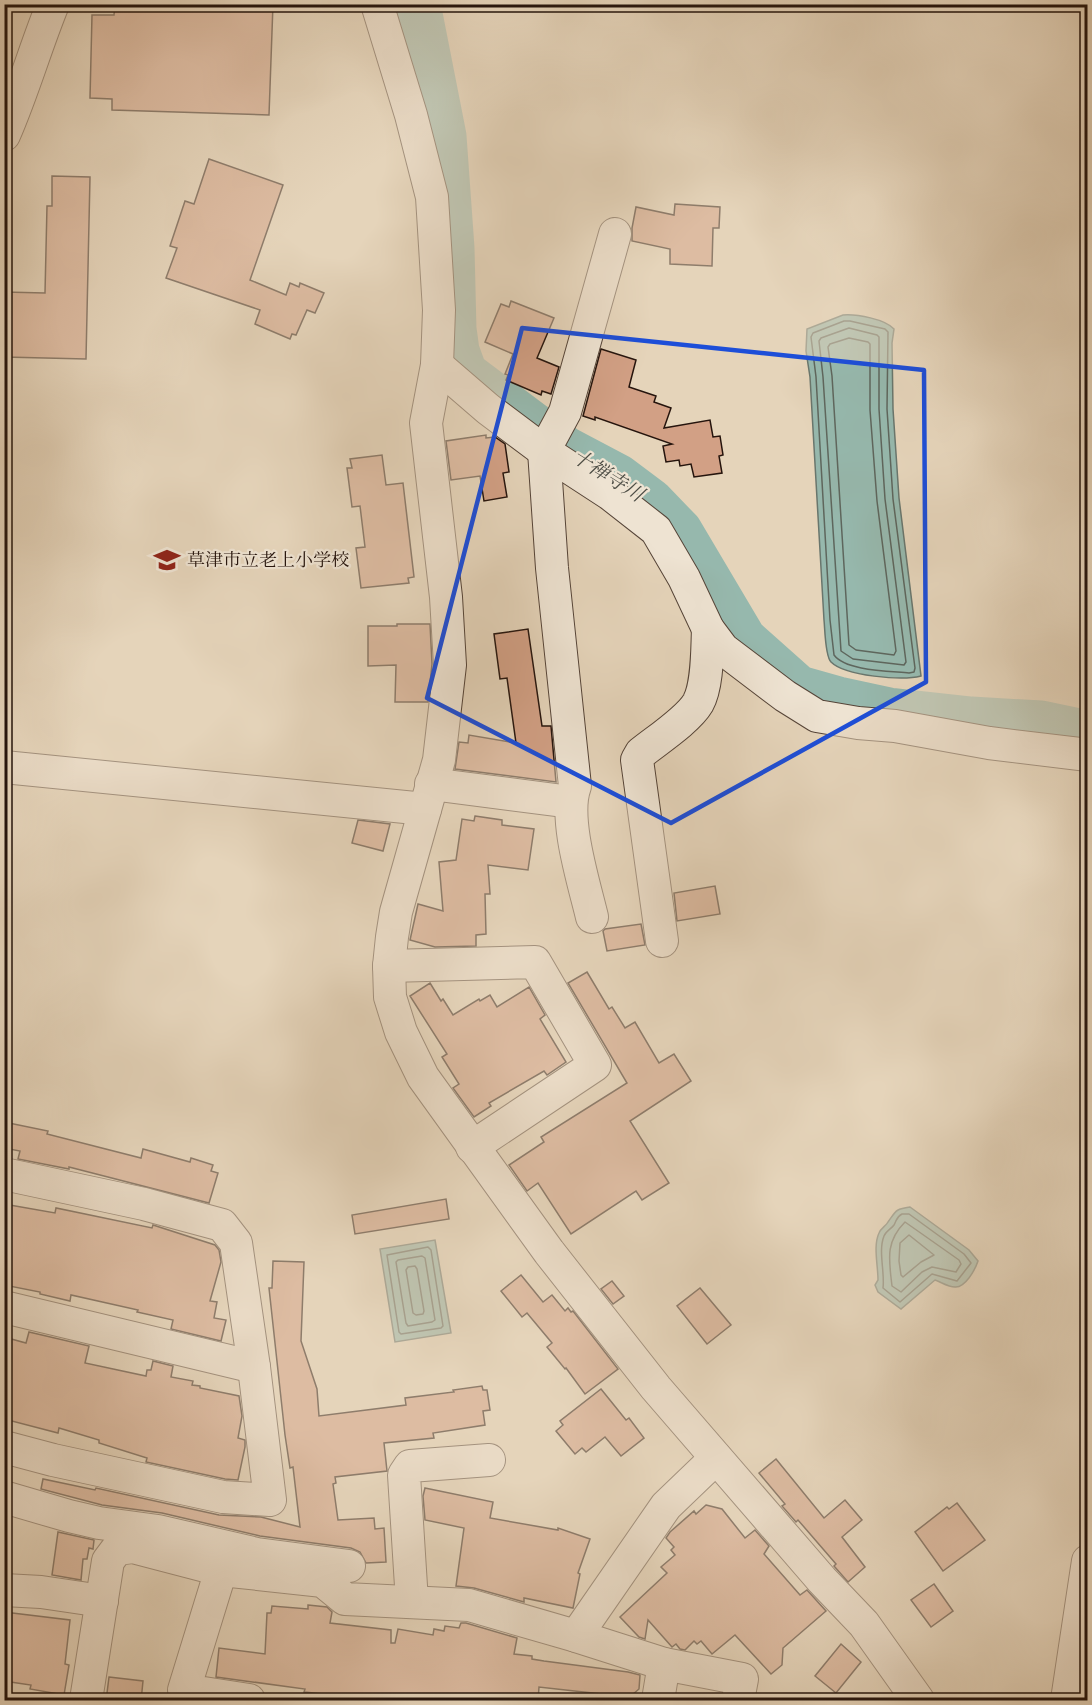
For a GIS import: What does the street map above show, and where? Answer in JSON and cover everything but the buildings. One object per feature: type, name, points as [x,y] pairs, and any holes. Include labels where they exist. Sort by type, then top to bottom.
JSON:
[{"type":"street","points":[[4,135],[22,93],[36,46],[53,4]]},
{"type":"street","points":[[377,4],[411,115],[432,196],[439,310],[437,365],[426,423],[446,597],[450,665],[439,760],[396,912],[392,937],[389,966],[390,997],[401,1032],[423,1077],[549,1252],[656,1388],[822,1580],[864,1624],[918,1701]]},
{"type":"street","points":[[592,917],[575,843],[571,802],[575,786],[552,568],[550,442],[565,412],[615,234]]},
{"type":"street","points":[[437,365],[488,409],[550,442],[609,494],[656,530],[684,578],[708,629],[723,650],[785,696],[817,716],[895,726],[989,743],[1088,755]]},
{"type":"street","points":[[662,941],[637,760],[641,753],[691,712],[699,702],[704,684],[708,629]]},
{"type":"street","points":[[4,767],[428,796],[571,802]]},
{"type":"street","points":[[389,966],[535,962],[595,1065],[472,1147]]},
{"type":"street","points":[[4,1174],[144,1204],[222,1225],[236,1243],[270,1500],[223,1497],[4,1447]]},
{"type":"street","points":[[4,1307],[254,1367]]},
{"type":"street","points":[[576,1635],[666,1506],[716,1458]]},
{"type":"street","points":[[412,1602],[404,1475],[410,1466],[489,1460]]},
{"type":"street","points":[[4,1497],[99,1523],[158,1531],[257,1554],[349,1566]]},
{"type":"street","points":[[86,1701],[108,1561],[117,1549],[133,1547],[221,1570],[323,1581],[345,1599],[469,1605],[576,1635],[664,1664],[742,1679],[738,1701]]},
{"type":"street","points":[[1067,1701],[1088,1561]]},
{"type":"street","points":[[221,1570],[184,1690],[249,1701]]},
{"type":"street","points":[[4,1590],[41,1592],[102,1601]]},
{"type":"street","points":[[658,1701],[664,1664]]},
{"type":"highlighted area","points":[[522,328],[924,370],[926,682],[671,823],[427,698]]},
{"type":"water","points":[[843,315],[870,318],[884,322],[894,329],[892,343],[893,409],[899,498],[921,676],[901,678],[861,674],[838,667],[829,659],[824,620],[810,377],[806,351],[807,329]]},
{"type":"water","points":[[910,1207],[969,1250],[978,1261],[966,1282],[959,1287],[952,1287],[935,1280],[901,1309],[878,1292],[875,1285],[878,1280],[876,1244],[880,1231],[895,1213]]},
{"type":"water","points":[[435,1240],[451,1333],[395,1342],[380,1249]]},
{"type":"waterway","name":"十禅寺川","points":[[418,4],[444,136],[452,248],[454,329],[457,351],[465,373],[566,449],[619,477],[651,501],[680,531],[744,639],[799,688],[889,710],[971,719],[1041,723],[1088,733]]},
{"type":"place","name":"草津市立老上小学校","points":[[167,560]]}]
